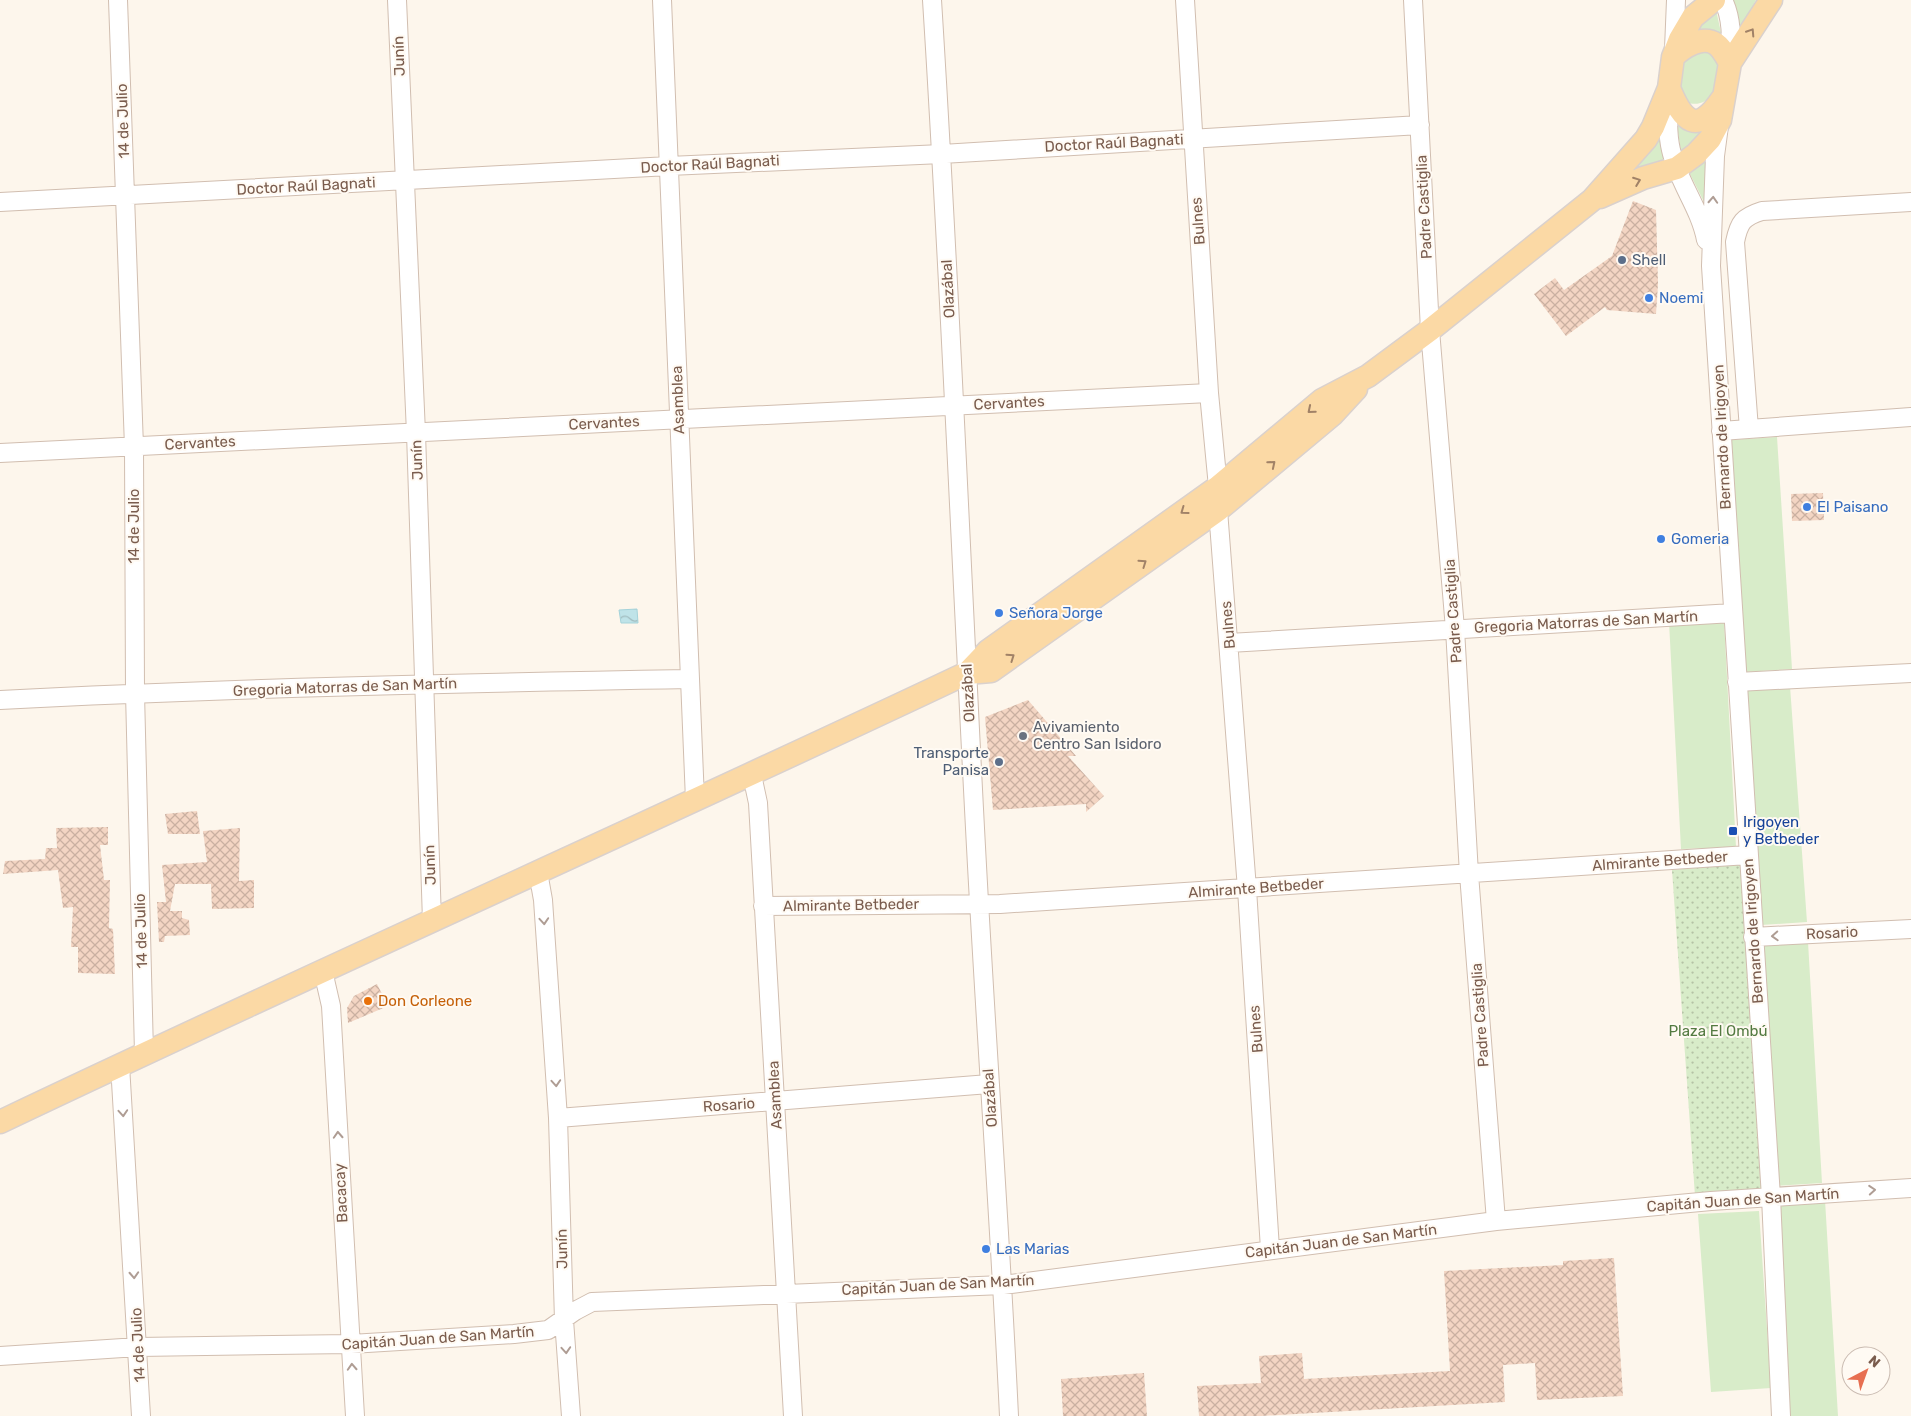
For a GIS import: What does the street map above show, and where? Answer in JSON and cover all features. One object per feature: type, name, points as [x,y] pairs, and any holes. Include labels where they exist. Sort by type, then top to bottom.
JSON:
[{"type":"main road","points":[[1673,57],[1693,16],[1714,0]]},
{"type":"main road","points":[[1673,57],[1680,50],[1703,40],[1714,43],[1722,50],[1730,63],[1771,0]]},
{"type":"main road","name":"Bernardo de Irigoyen","points":[[1669,88],[1673,57]]},
{"type":"main road","name":"Bernardo de Irigoyen","points":[[1720,120],[1730,63]]},
{"type":"main road","points":[[1669,88],[1678,109],[1687,118],[1695,122],[1705,119],[1710,115],[1724,96]]},
{"type":"main road","points":[[967,673],[988,651],[1218,486],[1322,400],[1368,376],[1430,330],[1592,200],[1646,139],[1669,88]]},
{"type":"main road","points":[[1592,200],[1643,178],[1677,168],[1701,149],[1710,139],[1720,120]]},
{"type":"main road","points":[[0,1122],[144,1053],[752,775],[967,673],[991,671],[1218,510],[1332,415],[1368,376]]},
{"type":"street","name":"14 de Julio","points":[[118,0],[134,447],[134,693],[144,1053]]},
{"type":"street","name":"Junín","points":[[397,0],[416,432],[432,921]]},
{"type":"street","name":"Asamblea","points":[[662,0],[695,800]]},
{"type":"street","name":"Olazábal","points":[[932,0],[942,154],[979,904],[1003,1285],[1009,1416]]},
{"type":"street","name":"Bulnes","points":[[1185,0],[1209,393],[1218,486],[1218,510],[1247,889],[1270,1249]]},
{"type":"street","name":"Padre Castiglia","points":[[1413,0],[1430,330],[1455,629],[1470,874],[1496,1221]]},
{"type":"street","name":"Bernardo de Irigoyen","points":[[1673,57],[1676,0]]},
{"type":"street","name":"Bernardo de Irigoyen","points":[[1723,0],[1728,11],[1731,26],[1730,63]]},
{"type":"street","name":"Bernardo de Irigoyen","points":[[1669,88],[1668,132],[1671,150],[1677,168],[1699,215],[1711,266]]},
{"type":"street","name":"Bernardo de Irigoyen","points":[[1720,120],[1714,165],[1711,266],[1771,1197],[1781,1416]]},
{"type":"street","name":"Doctor Raúl Bagnati","points":[[0,202],[669,166],[942,154],[1420,125]]},
{"type":"street","name":"Bernardo de Irigoyen","points":[[1749,429],[1735,242],[1742,220],[1762,211],[1911,202]]},
{"type":"street","name":"Cervantes","points":[[0,453],[1209,393]]},
{"type":"street","points":[[1721,432],[1911,417]]},
{"type":"street","name":"Gregoria Matorras de San Martín","points":[[1229,642],[1733,613]]},
{"type":"street","points":[[1737,682],[1911,673]]},
{"type":"street","name":"Gregoria Matorras de San Martín","points":[[0,700],[134,693],[424,684],[690,679]]},
{"type":"street","name":"Asamblea","points":[[752,775],[758,804],[792,1416]]},
{"type":"street","name":"Almirante Betbeder","points":[[763,906],[1000,904],[1748,855]]},
{"type":"street","name":"Junín","points":[[538,872],[543,900],[558,1118],[564,1320],[570,1416]]},
{"type":"street","name":"Rosario","points":[[1753,937],[1911,928]]},
{"type":"street","name":"Bacacay","points":[[323,971],[331,1006],[355,1416]]},
{"type":"street","name":"14 de Julio","points":[[120,1065],[142,1416]]},
{"type":"street","name":"Rosario","points":[[558,1118],[989,1084]]},
{"type":"street","name":"Capitán Juan de San Martín","points":[[0,1356],[138,1347],[351,1344],[539,1331],[548,1330],[592,1302],[1003,1285],[1496,1221],[1771,1197],[1911,1188]]},
{"type":"green space","points":[[1733,0],[1756,0],[1740,31]]},
{"type":"green space","points":[[1716,10],[1722,37],[1692,33]]},
{"type":"green space","points":[[1707,50],[1717,57],[1718,74],[1714,91],[1703,102],[1695,104],[1685,102],[1681,89],[1682,67],[1689,55],[1695,51]]},
{"type":"green space","points":[[1676,120],[1705,129],[1691,151],[1681,151]]},
{"type":"green space","points":[[1661,133],[1667,162],[1618,181]]},
{"type":"green space","points":[[1708,154],[1706,206],[1688,170]]},
{"type":"green space","points":[[1777,437],[1792,669],[1745,672],[1730,440]]},
{"type":"green space","points":[[1724,620],[1736,847],[1681,849],[1669,622]]},
{"type":"green space","points":[[1790,686],[1807,922],[1761,925],[1745,689]]},
{"type":"green space","name":"Plaza El Ombú","points":[[1742,864],[1765,1192],[1695,1196],[1672,870]]},
{"type":"green space","points":[[1808,942],[1822,1183],[1776,1186],[1762,945]]},
{"type":"green space","points":[[1825,1200],[1838,1416],[1787,1416],[1774,1203]]},
{"type":"green space","points":[[1759,1211],[1771,1388],[1711,1392],[1698,1214]]},
{"type":"water","points":[[637,609],[638,623],[621,623],[619,610]]},
{"type":"building","points":[[1633,201],[1656,210],[1658,284],[1656,314],[1607,310],[1605,307],[1566,336],[1534,294],[1555,278],[1564,290],[1612,256]]},
{"type":"building","name":"El Paisano","points":[[1823,493],[1824,520],[1792,521],[1791,494]]},
{"type":"building","points":[[1028,700],[1076,756],[1068,756],[1104,796],[1086,812],[1086,804],[993,810],[985,717]]},
{"type":"building","points":[[197,811],[200,834],[168,834],[165,814]]},
{"type":"building","points":[[108,827],[108,845],[100,845],[104,880],[110,880],[109,928],[113,929],[115,974],[78,973],[78,947],[71,947],[73,907],[63,908],[58,870],[3,874],[5,861],[45,859],[46,848],[57,848],[56,828]]},
{"type":"building","points":[[240,828],[239,881],[254,880],[254,908],[212,909],[211,884],[175,884],[170,911],[182,911],[182,918],[189,920],[190,935],[165,936],[164,942],[159,942],[157,902],[166,902],[162,865],[207,862],[203,831]]},
{"type":"building","name":"Don Corleone","points":[[377,984],[388,1006],[348,1023],[347,1008],[354,996]]},
{"type":"building","points":[[1614,1258],[1623,1396],[1537,1400],[1535,1363],[1503,1365],[1505,1402],[1261,1416],[1199,1416],[1197,1386],[1261,1383],[1259,1356],[1302,1353],[1304,1379],[1450,1371],[1444,1271],[1563,1265],[1563,1261]]},
{"type":"building","points":[[1144,1373],[1147,1416],[1063,1416],[1061,1379]]},
{"type":"place","name":"Shell","points":[[1622,260]]},
{"type":"place","name":"Noemi","points":[[1649,298]]},
{"type":"place","name":"El Paisano","points":[[1807,507]]},
{"type":"place","name":"Gomeria","points":[[1661,539]]},
{"type":"place","name":"Señora Jorge","points":[[999,613]]},
{"type":"place","name":"Avivamiento Centro San Isidoro","points":[[1023,736]]},
{"type":"place","name":"Transporte Panisa","points":[[999,762]]},
{"type":"place","name":"Irigoyen y Betbeder","points":[[1733,831]]},
{"type":"place","name":"Don Corleone","points":[[368,1001]]},
{"type":"place","name":"Las Marias","points":[[986,1249]]}]
